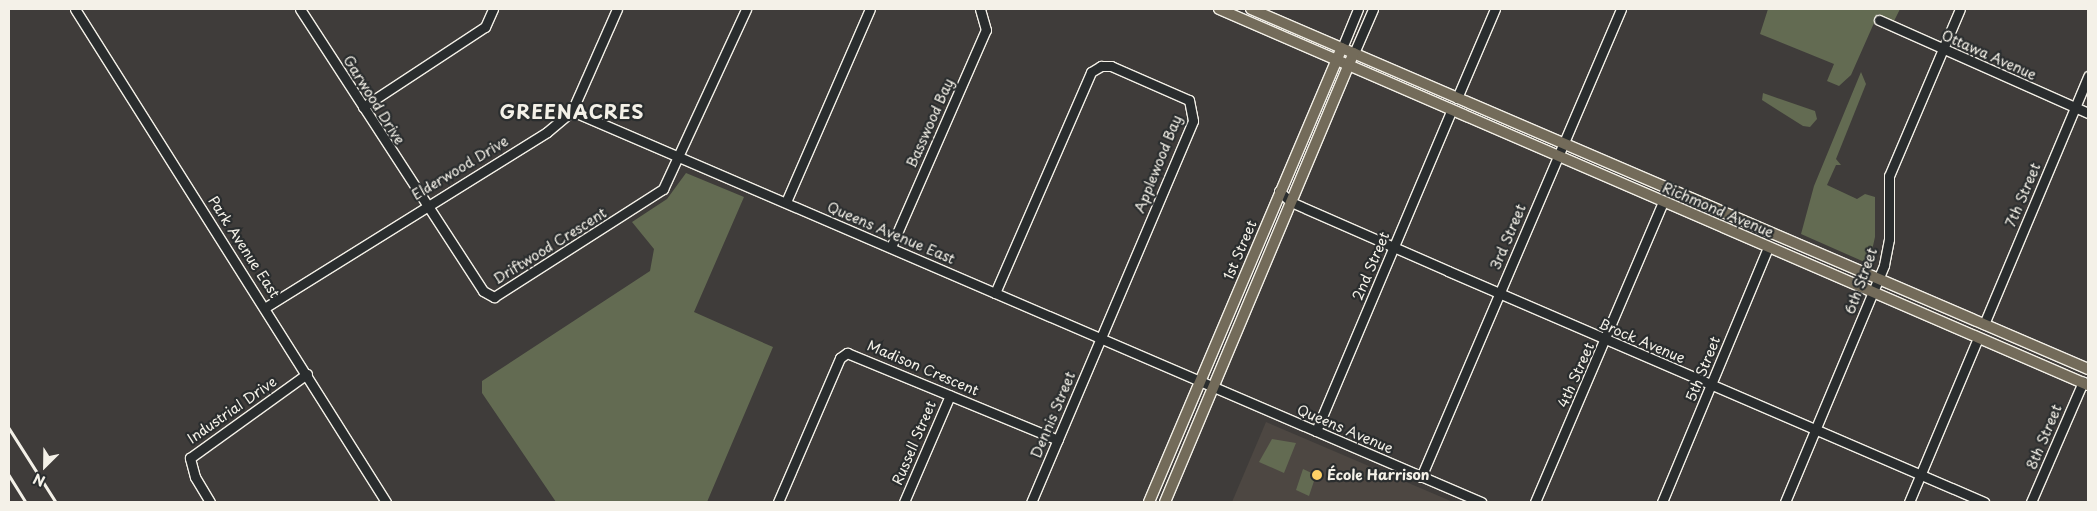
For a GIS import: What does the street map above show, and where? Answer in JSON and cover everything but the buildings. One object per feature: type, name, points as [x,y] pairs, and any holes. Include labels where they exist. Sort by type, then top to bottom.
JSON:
[{"type":"main road","name":"Richmond Avenue","points":[[1219,9],[1336,62],[2085,384]]},
{"type":"main road","name":"Richmond Avenue","points":[[1251,9],[2088,369]]},
{"type":"main road","name":"1st Street","points":[[1149,502],[1279,191],[1342,48]]},
{"type":"main road","name":"1st Street","points":[[1165,502],[1354,53]]},
{"type":"street","name":"Park Avenue East","points":[[75,9],[266,307],[386,502]]},
{"type":"street","points":[[363,107],[485,27],[493,9]]},
{"type":"street","name":"Elderwood Drive","points":[[266,307],[428,203],[547,132],[572,111],[617,9]]},
{"type":"street","points":[[681,158],[746,9]]},
{"type":"street","points":[[786,202],[870,9]]},
{"type":"street","name":"Basswood Bay","points":[[891,247],[986,30],[980,9]]},
{"type":"street","name":"1st Street","points":[[1342,48],[1358,9]]},
{"type":"street","name":"1st Street","points":[[1354,53],[1373,9]]},
{"type":"street","points":[[1457,98],[1495,9]]},
{"type":"street","name":"3rd Street","points":[[1421,477],[1621,9]]},
{"type":"street","name":"6th Street","points":[[1785,502],[1816,432],[1878,279],[1888,249],[1889,176],[1960,9]]},
{"type":"street","name":"Garwood Drive","points":[[303,10],[363,107],[428,203]]},
{"type":"street","name":"Ottawa Avenue","points":[[1879,20],[2088,114]]},
{"type":"street","name":"Applewood Bay","points":[[995,293],[1091,72],[1100,66],[1111,66],[1180,94],[1193,110],[1193,120],[1100,338]]},
{"type":"street","name":"7th Street","points":[[1984,324],[2088,76]]},
{"type":"street","name":"Queens Avenue East","points":[[572,111],[1199,380]]},
{"type":"street","name":"2nd Street","points":[[1316,431],[1452,111]]},
{"type":"street","name":"Driftwood Crescent","points":[[428,203],[483,291],[494,297],[658,194],[681,158]]},
{"type":"street","name":"Brock Avenue","points":[[1279,191],[1291,202],[1816,432],[1920,477],[1984,502]]},
{"type":"street","name":"4th Street","points":[[1535,502],[1606,340],[1663,202]]},
{"type":"street","name":"5th Street","points":[[1662,502],[1768,247]]},
{"type":"street","name":"Dennis Street","points":[[1031,502],[1100,338]]},
{"type":"street","points":[[1909,502],[1978,338]]},
{"type":"street","name":"Madison Crescent","points":[[778,502],[840,358],[847,353],[1058,440]]},
{"type":"street","name":"Industrial Drive","points":[[210,502],[194,477],[190,458],[307,374]]},
{"type":"street","name":"Queens Avenue","points":[[1199,380],[1480,502]]},
{"type":"street","name":"8th Street","points":[[2031,502],[2085,384]]},
{"type":"street","name":"Russell Street","points":[[904,502],[950,395]]},
{"type":"shaded area","name":"École Harrison","points":[[1266,422],[1453,502],[1232,502]]},
{"type":"green space","points":[[1768,9],[1900,9],[1894,21],[1878,14],[1851,75],[1839,86],[1827,81],[1834,64],[1760,34]]},
{"type":"green space","points":[[1861,72],[1866,84],[1836,159],[1841,165],[1836,165],[1827,185],[1857,199],[1865,194],[1875,197],[1875,237],[1869,264],[1801,234],[1814,186]]},
{"type":"green space","points":[[1763,93],[1815,111],[1817,119],[1810,127],[1803,126],[1762,100]]},
{"type":"green space","points":[[686,173],[744,197],[694,312],[773,347],[707,502],[556,502],[482,393],[482,381],[650,271],[654,249],[632,222],[667,199]]},
{"type":"green space","points":[[1272,439],[1296,443],[1284,473],[1259,462]]},
{"type":"green space","points":[[1303,469],[1316,475],[1309,496],[1296,490]]},
{"type":"railway","points":[[9,428],[56,502]]},
{"type":"railway","points":[[9,475],[26,502]]},
{"type":"place","name":"École Harrison","points":[[1317,475]]},
{"type":"district","name":"GREENACRES","points":[[572,112]]}]
